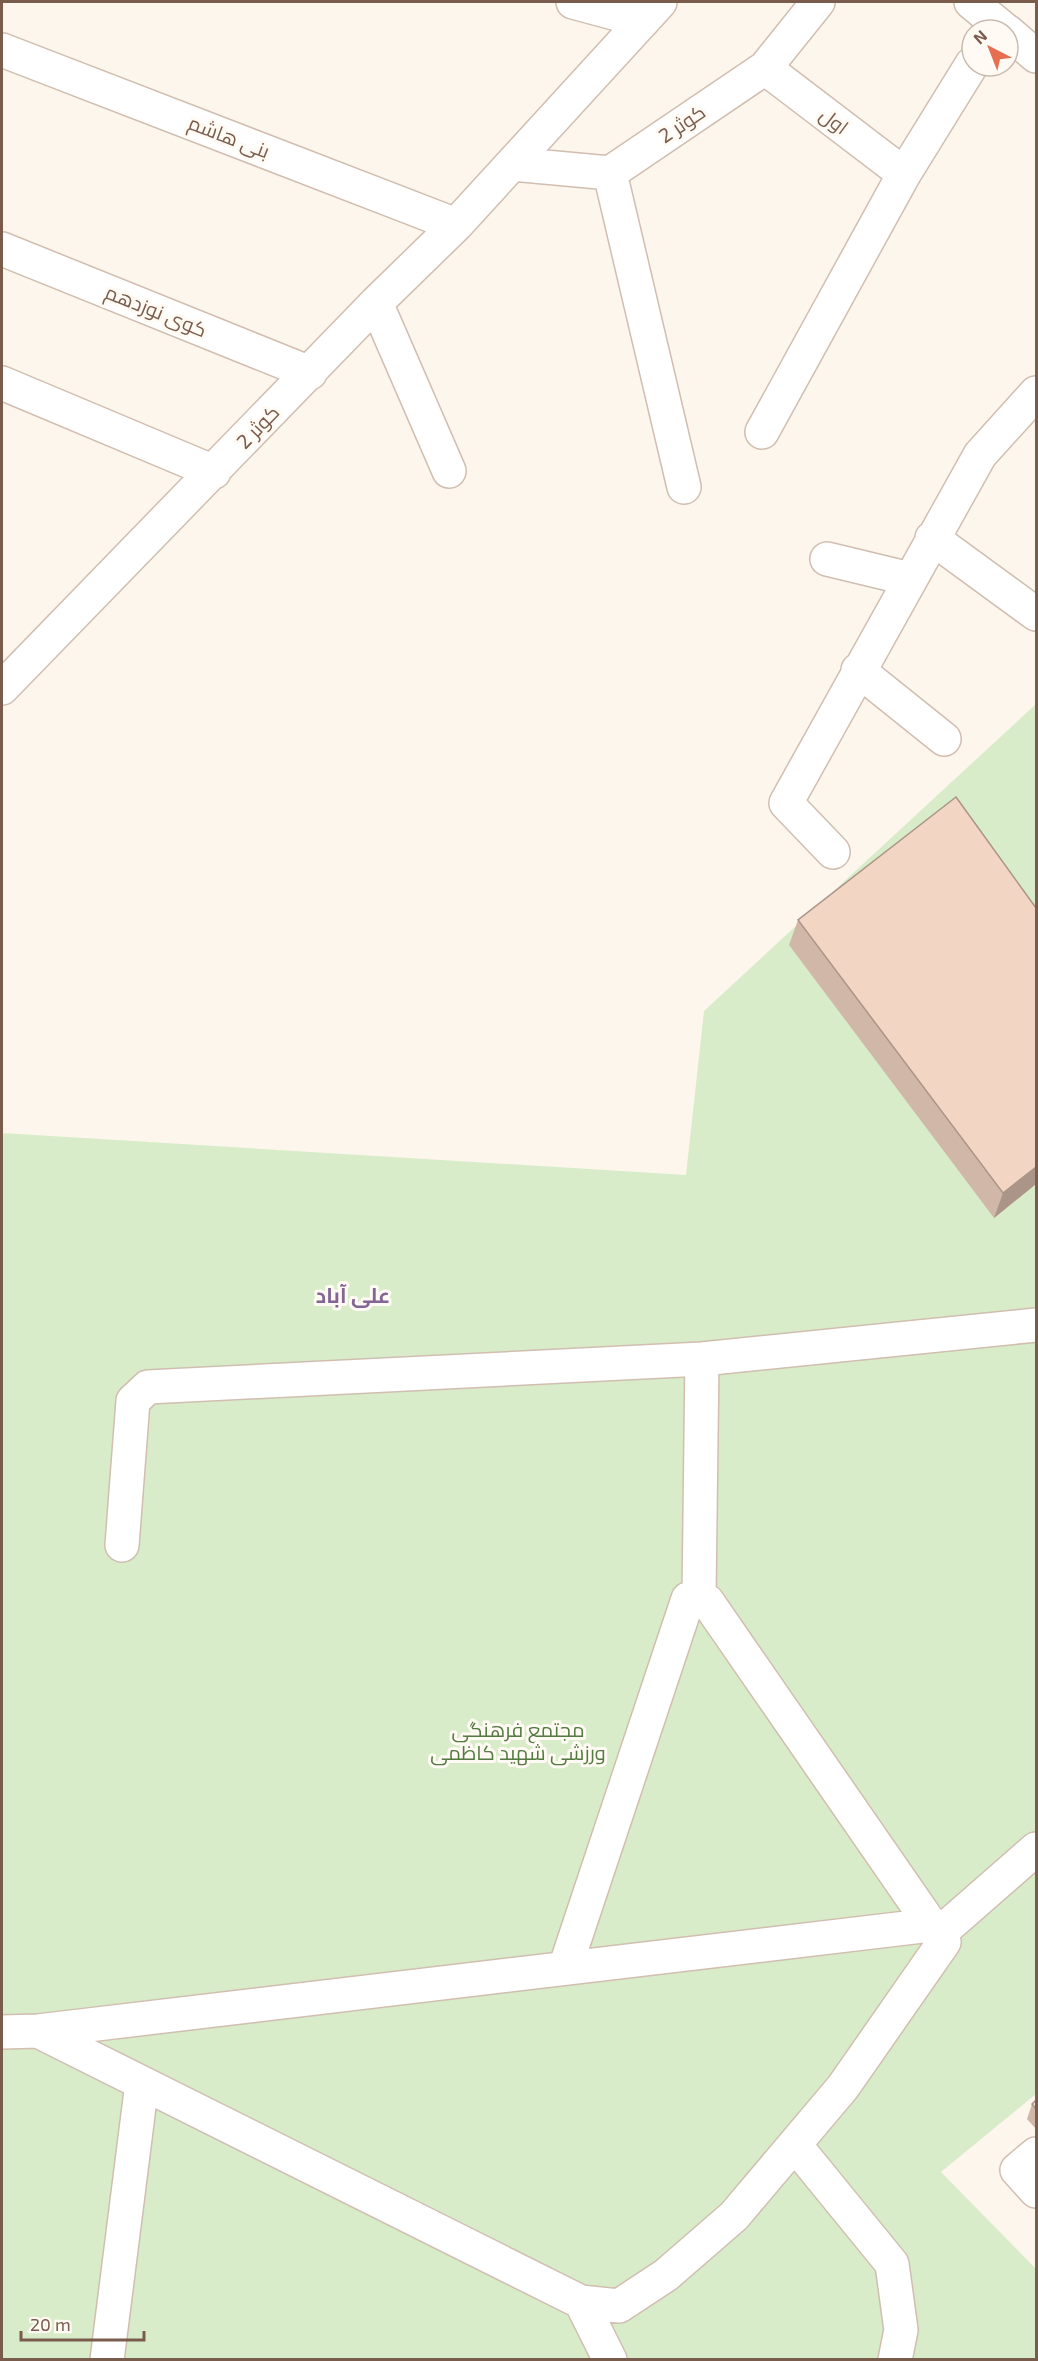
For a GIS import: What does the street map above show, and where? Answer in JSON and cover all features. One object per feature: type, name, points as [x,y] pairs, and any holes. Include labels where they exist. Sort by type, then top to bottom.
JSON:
[{"type":"street","points":[[573,2],[652,11]]},
{"type":"street","name":"کوثر 2","points":[[610,174],[765,68],[818,2]]},
{"type":"street","points":[[971,2],[995,18]]},
{"type":"street","name":"کوثر 2","points":[[2,688],[376,303],[456,225],[652,11]]},
{"type":"street","points":[[1020,40],[1036,56]]},
{"type":"street","name":"بنی هاشم","points":[[2,50],[456,225]]},
{"type":"street","name":"اول","points":[[765,68],[904,174]]},
{"type":"street","points":[[762,432],[904,174],[963,78]]},
{"type":"street","points":[[512,164],[610,174],[684,487]]},
{"type":"street","name":"کوی نوزدهم","points":[[2,249],[310,373]]},
{"type":"street","points":[[376,303],[449,471]]},
{"type":"street","points":[[2,383],[214,472]]},
{"type":"street","points":[[833,852],[786,803],[858,670],[980,455],[1036,393]]},
{"type":"street","points":[[932,538],[1036,614]]},
{"type":"street","points":[[826,559],[910,579]]},
{"type":"street","points":[[858,670],[944,740]]},
{"type":"street","points":[[122,1545],[133,1401],[148,1387],[702,1359],[1036,1325]]},
{"type":"street","points":[[699,1597],[702,1359]]},
{"type":"street","points":[[38,2031],[581,2302],[619,2306],[666,2276],[734,2216],[795,2145],[843,2087],[944,1942],[707,1601],[699,1597],[688,1599],[565,1968]]},
{"type":"street","points":[[2,2032],[38,2031],[565,1968],[935,1929],[1036,1849]]},
{"type":"street","points":[[107,2360],[142,2083]]},
{"type":"street","points":[[795,2145],[892,2264],[901,2330],[895,2360]]},
{"type":"street","points":[[1036,2154],[1017,2170],[1036,2192]]},
{"type":"street","points":[[581,2302],[610,2360]]},
{"type":"green space","name":"مجتمع فرهنگی ورزشی شهید کاظمی","points":[[1036,704],[1036,2094],[941,2172],[1036,2269],[1036,2359],[2,2359],[2,1133],[686,1175],[704,1011]]},
{"type":"building","points":[[956,797],[1036,908],[1036,1167],[1003,1193],[798,920]]},
{"type":"district","name":"علی آباد","points":[[353,1296]]}]
